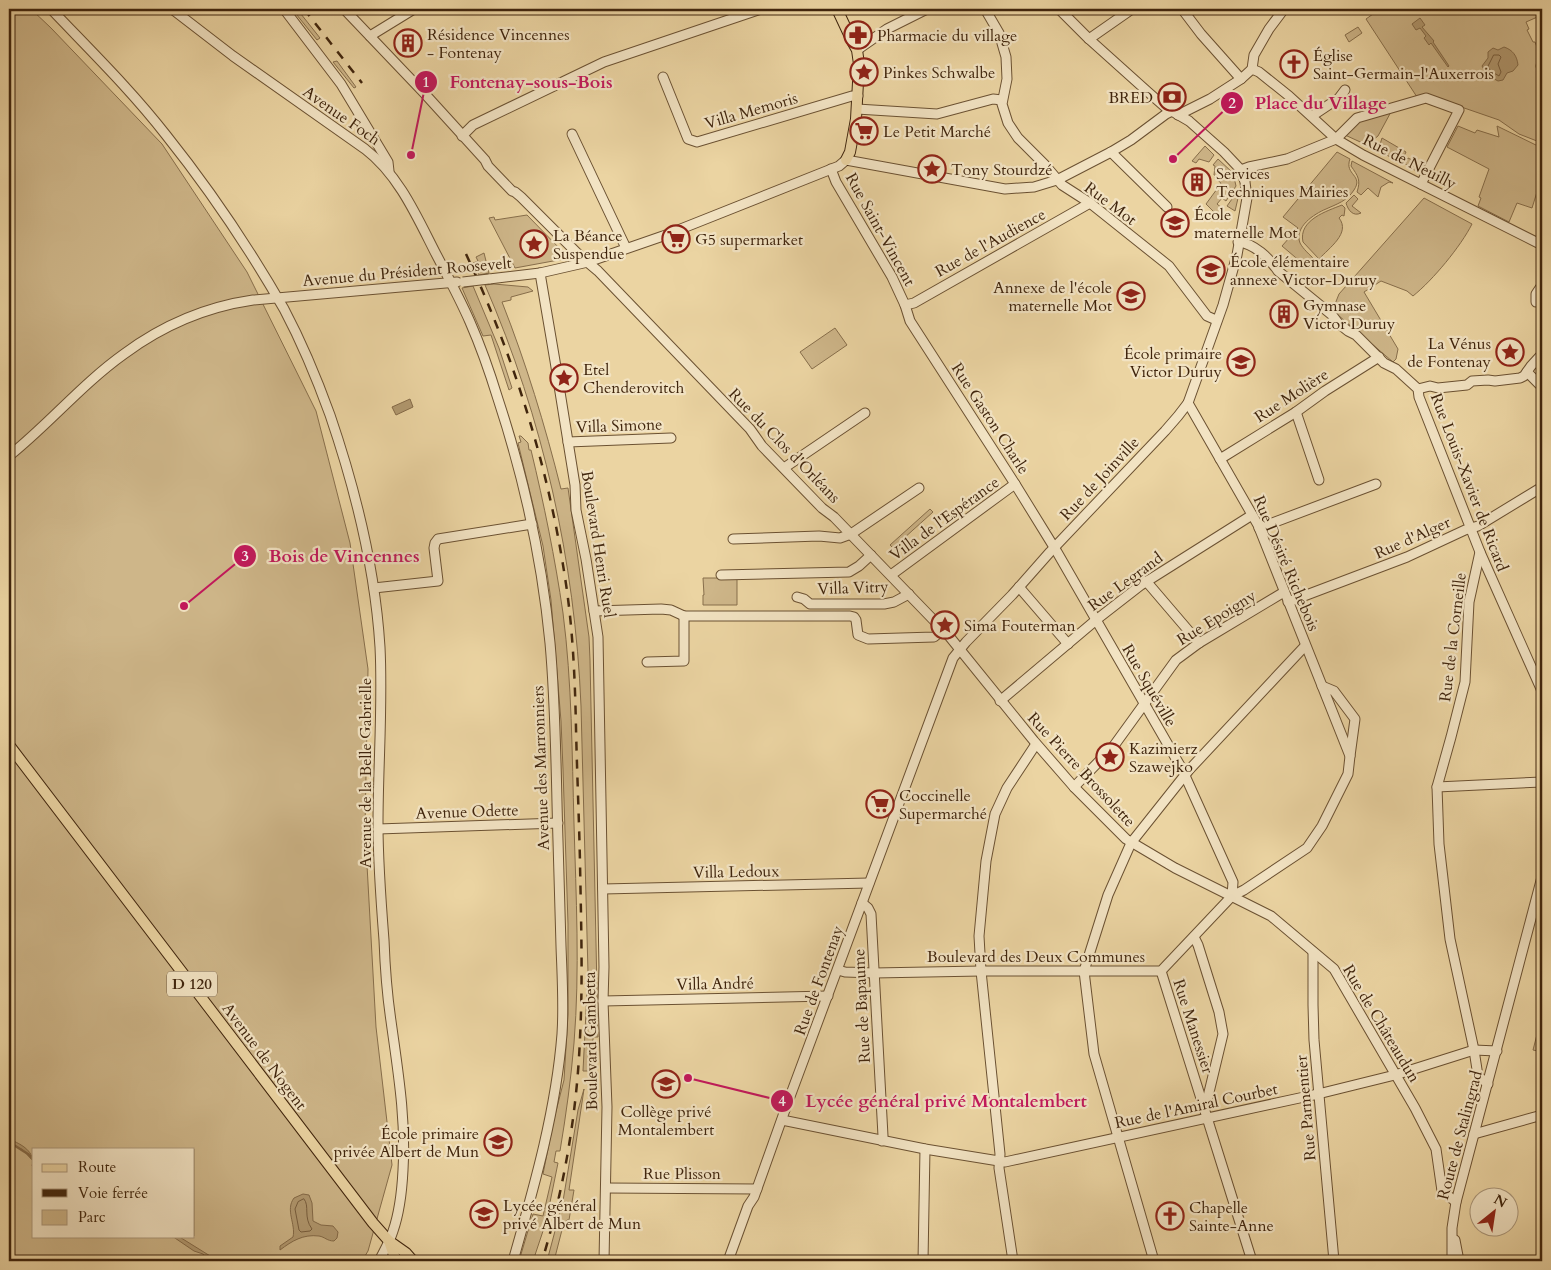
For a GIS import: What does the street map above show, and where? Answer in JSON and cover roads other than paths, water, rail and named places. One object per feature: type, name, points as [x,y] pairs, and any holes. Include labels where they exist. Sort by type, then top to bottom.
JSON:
[{"type":"main road","points":[[836,9],[857,50],[859,64],[857,109],[853,139],[846,160]]},
{"type":"main road","name":"Avenue de Nogent","points":[[9,744],[373,1223],[389,1241]]},
{"type":"main road","name":"D 120","points":[[389,1241],[396,1261]]},
{"type":"main road","name":"D 120","points":[[389,1241],[406,1252],[413,1261]]},
{"type":"street","name":"Avenue de la Belle Gabrielle","points":[[51,9],[91,50],[164,132],[251,253],[287,315],[315,376],[345,460],[363,526],[374,588],[380,646],[378,829],[384,950],[404,1130],[402,1192],[396,1223],[379,1261]]},
{"type":"street","name":"Avenue Foch","points":[[172,9],[233,56],[375,157],[389,171],[405,195],[452,283]]},
{"type":"street","points":[[284,9],[341,84],[388,162],[389,171]]},
{"type":"street","name":"Rue du Clos d'Orléans","points":[[344,9],[425,94],[494,173],[588,262],[750,429],[762,446],[909,594],[960,650]]},
{"type":"street","points":[[370,36],[414,9]]},
{"type":"street","points":[[462,136],[473,126],[604,62],[761,9]]},
{"type":"street","points":[[857,50],[887,29],[927,9]]},
{"type":"street","points":[[857,109],[933,114],[993,99],[1002,100],[1007,79],[1006,57],[999,33],[985,9]]},
{"type":"street","points":[[1059,9],[1148,92],[1175,113],[1189,121],[1241,170],[1287,159],[1336,139],[1357,118],[1426,98],[1459,110],[1421,184]]},
{"type":"street","points":[[1089,39],[1132,9]]},
{"type":"street","points":[[1182,9],[1201,34],[1241,79]]},
{"type":"street","points":[[846,160],[1005,190],[1034,187],[1057,180],[1111,152],[1175,113],[1210,99],[1241,79],[1252,69],[1254,55],[1269,29],[1284,9]]},
{"type":"street","name":"Rue de Neuilly","points":[[1252,69],[1266,78],[1312,116],[1336,139],[1363,155],[1542,245]]},
{"type":"street","name":"Villa Memoris","points":[[663,77],[688,140],[697,142],[852,96],[858,96]]},
{"type":"street","points":[[1312,116],[1339,98],[1345,90]]},
{"type":"street","name":"Rue Mot","points":[[1002,100],[1008,124],[1018,138],[1057,180],[1090,203],[1169,266],[1207,316],[1216,320]]},
{"type":"street","points":[[572,134],[626,248]]},
{"type":"street","points":[[365,149],[375,141]]},
{"type":"street","points":[[1111,152],[1167,207]]},
{"type":"street","name":"Avenue du Président Roosevelt","points":[[9,456],[123,354],[174,323],[191,315],[244,301],[463,282],[540,273],[588,262],[662,236],[839,166],[846,160]]},
{"type":"street","name":"Rue Saint-Vincent","points":[[831,169],[836,182],[892,277],[905,304]]},
{"type":"street","name":"Rue de Joinville","points":[[934,708],[953,658],[1054,547],[1165,431],[1188,403],[1216,320],[1223,305],[1238,251],[1247,193],[1246,182],[1241,170]]},
{"type":"street","name":"Rue de l'Audience","points":[[905,304],[914,303],[1090,203]]},
{"type":"street","name":"Rue Louis-Xavier de Ricard","points":[[1238,242],[1245,243],[1272,263],[1278,272],[1332,315],[1338,323],[1356,335],[1384,363],[1396,369],[1418,388],[1419,397],[1480,552],[1542,691]]},
{"type":"street","name":"Boulevard Henri Ruel","points":[[540,273],[556,361],[576,510],[598,637],[601,821]]},
{"type":"street","name":"Avenue des Marronniers","points":[[452,283],[474,330],[514,449],[532,524],[542,577],[550,642],[558,823],[562,1033],[550,1120],[513,1261]]},
{"type":"street","points":[[1536,302],[1536,294],[1542,285]]},
{"type":"street","name":"Rue Gaston Charle","points":[[905,304],[910,321],[1016,484],[1054,547]]},
{"type":"street","points":[[1418,388],[1430,386],[1438,388],[1467,385],[1472,381],[1520,378],[1524,376],[1542,354]]},
{"type":"street","name":"Rue Molière","points":[[1220,459],[1379,357]]},
{"type":"street","points":[[1527,372],[1542,387]]},
{"type":"street","name":"Rue Désiré Richebois","points":[[1188,403],[1259,528],[1350,756]]},
{"type":"street","points":[[1296,412],[1319,480]]},
{"type":"street","points":[[784,468],[865,413]]},
{"type":"street","name":"Villa Simone","points":[[568,442],[671,438]]},
{"type":"street","name":"Villa de l'Espérance","points":[[891,576],[1016,484]]},
{"type":"street","points":[[1259,528],[1376,484]]},
{"type":"street","name":"Rue d'Alger","points":[[1288,602],[1407,558],[1478,526],[1542,487]]},
{"type":"street","points":[[733,539],[819,536],[840,538],[851,534],[919,488]]},
{"type":"street","name":"Rue Legrand","points":[[1000,701],[1096,620],[1146,581],[1252,515]]},
{"type":"street","points":[[374,588],[438,581],[434,548],[438,539],[532,524]]},
{"type":"street","name":"Rue Squéville","points":[[1054,547],[1184,776],[1233,882],[1232,896]]},
{"type":"street","name":"Rue de la Corneille","points":[[1480,552],[1469,602],[1465,682],[1452,737],[1437,787],[1439,844],[1450,939],[1478,1076],[1488,1084]]},
{"type":"street","points":[[721,575],[849,572],[860,566],[871,555]]},
{"type":"street","points":[[1146,581],[1200,644]]},
{"type":"street","points":[[1019,587],[1068,644]]},
{"type":"street","name":"Rue Epoigny","points":[[1074,786],[1113,748],[1176,660],[1284,592]]},
{"type":"street","name":"Villa Vitry","points":[[797,597],[804,598],[810,604],[884,604],[894,602],[909,594]]},
{"type":"street","points":[[594,611],[661,609],[671,610],[684,616],[850,616],[856,620],[858,635],[868,639],[934,637],[943,630]]},
{"type":"street","points":[[646,662],[684,661],[684,616]]},
{"type":"street","points":[[1154,1261],[1094,1054],[1084,971],[1108,895],[1131,843],[1188,770],[1305,646]]},
{"type":"street","name":"Rue Pierre Brossolette","points":[[960,650],[1036,744],[1074,786],[1131,843],[1175,868],[1232,896]]},
{"type":"street","name":"Rue Désiré Richebois","points":[[1232,896],[1307,848],[1322,826],[1348,774],[1355,719],[1334,691],[1322,686]]},
{"type":"street","name":"Rue de Fontenay","points":[[728,1261],[748,1206],[757,1189],[934,708]]},
{"type":"street","points":[[1013,1261],[999,1168],[1000,1162],[979,936],[985,870],[995,814],[1007,788],[1036,744]]},
{"type":"street","points":[[1437,787],[1542,782]]},
{"type":"street","name":"Boulevard Gambetta","points":[[601,821],[603,1000],[607,1107],[604,1261]]},
{"type":"street","name":"Avenue Odette","points":[[378,829],[558,823]]},
{"type":"street","name":"Route de Stalingrad","points":[[1452,1261],[1452,1228],[1456,1202],[1542,878]]},
{"type":"street","name":"Villa Ledoux","points":[[602,889],[869,883]]},
{"type":"street","name":"Boulevard des Deux Communes","points":[[838,970],[874,973],[1161,971],[1232,896]]},
{"type":"street","name":"Rue de Châteaudun","points":[[1232,896],[1271,916],[1334,969],[1415,1108],[1436,1149],[1442,1191],[1456,1202]]},
{"type":"street","name":"Rue de Bapaume","points":[[862,903],[872,914],[884,1136],[882,1140]]},
{"type":"street","points":[[1194,937],[1213,993],[1223,1034],[1207,1113]]},
{"type":"street","name":"Rue Parmentier","points":[[1313,952],[1313,1004],[1318,1094],[1334,1261]]},
{"type":"street","name":"Rue Manessier","points":[[1161,971],[1252,1261]]},
{"type":"street","name":"Villa André","points":[[603,1000],[828,996]]},
{"type":"street","name":"Rue de l'Amiral Courbet","points":[[782,1120],[925,1149],[1005,1162],[1118,1138],[1207,1113],[1318,1094],[1395,1075],[1474,1050],[1497,1051]]},
{"type":"street","points":[[1474,1134],[1542,1115]]},
{"type":"street","points":[[922,1261],[925,1149]]},
{"type":"street","name":"Rue Plisson","points":[[606,1188],[757,1189]]},
{"type":"street","name":"Route de Stalingrad","points":[[1452,1228],[1459,1261]]},
{"type":"water","points":[[1420,18],[1425,25],[1422,27],[1434,41],[1448,67],[1431,43],[1429,45],[1424,38],[1426,36],[1420,28],[1416,30],[1412,24]]},
{"type":"water","points":[[1504,47],[1514,54],[1518,65],[1513,71],[1507,73],[1503,80],[1498,81],[1487,75],[1482,66],[1488,58],[1488,52],[1493,48],[1498,50]]},
{"type":"water","points":[[410,399],[413,407],[396,415],[392,407]]},
{"type":"water","points":[[9,1139],[27,1149],[32,1160],[23,1150],[9,1142]]},
{"type":"water","points":[[303,1194],[309,1195],[312,1203],[313,1221],[321,1225],[333,1226],[338,1232],[337,1238],[334,1241],[319,1236],[303,1237],[280,1250],[280,1246],[293,1237],[291,1203],[294,1198]]},
{"type":"water","points":[[175,1238],[181,1238],[215,1259],[230,1261],[208,1261],[203,1254],[194,1251]]},
{"type":"waterway","points":[[9,1142],[32,1158]]},
{"type":"railway","points":[[304,9],[362,83]]},
{"type":"railway","points":[[466,254],[484,294],[515,374],[540,457],[559,541],[572,638],[580,862],[582,972],[580,1038],[576,1094],[568,1151],[557,1206],[542,1261]]},
{"type":"place","name":"Pharmacie du village","points":[[858,35]]},
{"type":"place","name":"Résidence Vincennes - Fontenay","points":[[408,43]]},
{"type":"place","name":"Église Saint-Germain-l'Auxerrois","points":[[1294,64]]},
{"type":"place","name":"Pinkes Schwalbe","points":[[864,72]]},
{"type":"place","name":"BRED","points":[[1172,97]]},
{"type":"place","name":"Le Petit Marché","points":[[864,131]]},
{"type":"place","name":"Fontenay-sous-Bois","points":[[411,155]]},
{"type":"place","name":"Place du Village","points":[[1173,159]]},
{"type":"place","name":"Tony Stourdzé","points":[[932,169]]},
{"type":"place","name":"Services Techniques Mairies","points":[[1197,182]]},
{"type":"place","name":"École maternelle Mot","points":[[1175,223]]},
{"type":"place","name":"G5 supermarket","points":[[676,239]]},
{"type":"place","name":"La Béance Suspendue","points":[[534,244]]},
{"type":"place","name":"École élémentaire annexe Victor-Duruy","points":[[1211,270]]},
{"type":"place","name":"Annexe de l'école maternelle Mot","points":[[1131,296]]},
{"type":"place","name":"Gymnase Victor Duruy","points":[[1284,314]]},
{"type":"place","name":"La Vénus de Fontenay","points":[[1510,352]]},
{"type":"place","name":"École primaire Victor Duruy","points":[[1241,362]]},
{"type":"place","name":"Etel Chenderovitch","points":[[564,378]]},
{"type":"place","name":"Bois de Vincennes","points":[[184,606]]},
{"type":"place","name":"Sima Fouterman","points":[[945,625]]},
{"type":"place","name":"Kazimierz Szawejko","points":[[1110,757]]},
{"type":"place","name":"Coccinelle Supermarché","points":[[880,804]]},
{"type":"place","name":"Lycée général privé Montalembert","points":[[688,1078]]},
{"type":"place","name":"Collège privé Montalembert","points":[[666,1084]]},
{"type":"place","name":"École primaire privée Albert de Mun","points":[[498,1142]]},
{"type":"place","name":"Lycée général privé Albert de Mun","points":[[484,1214]]},
{"type":"place","name":"Chapelle Sainte-Anne","points":[[1170,1216]]}]
